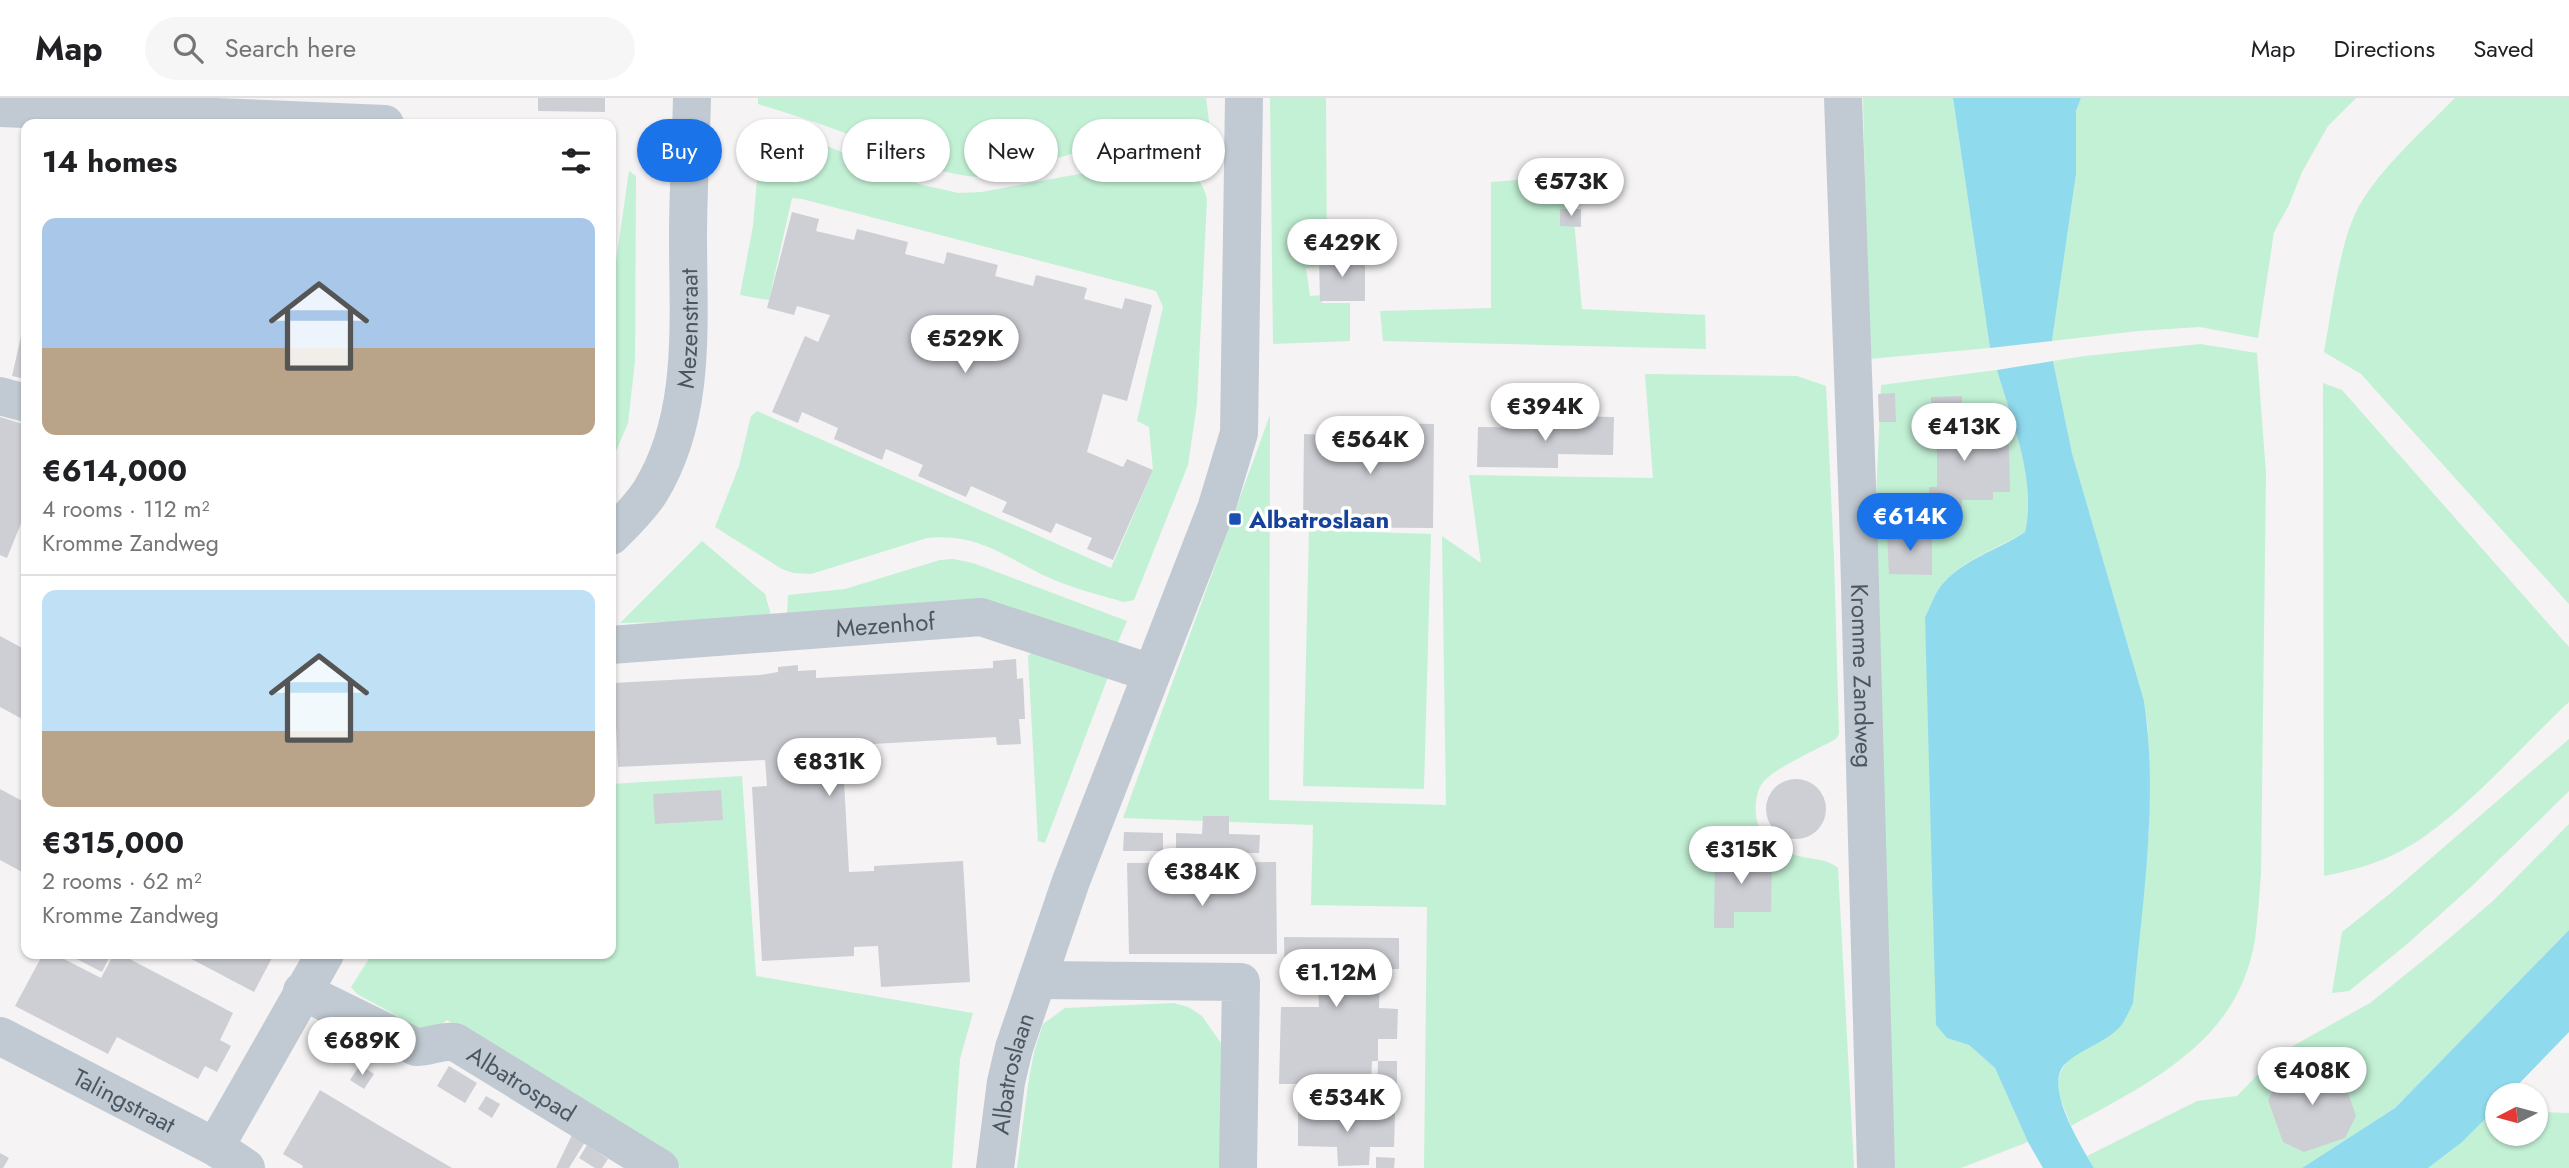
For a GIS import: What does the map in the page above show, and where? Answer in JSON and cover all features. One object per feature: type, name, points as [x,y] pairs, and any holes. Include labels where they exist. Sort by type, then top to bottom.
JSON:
[{"type":"street","name":"Mezenstraat","points":[[616,531],[638,509],[650,492],[676,435],[680,417],[689,341],[688,233],[692,98]]},
{"type":"street","name":"Albatroslaan","points":[[995,1168],[1006,1082],[1014,1048],[1071,881],[1216,509],[1239,433],[1244,98]]},
{"type":"street","name":"Kromme Zandweg","points":[[1843,98],[1858,512],[1876,1168]]},
{"type":"street","points":[[0,108],[265,119]]},
{"type":"street","points":[[0,396],[21,402]]},
{"type":"street","name":"Mezenhof","points":[[616,645],[981,617],[1151,673]]},
{"type":"street","points":[[215,1147],[322,959]]},
{"type":"street","name":"Albatroslaan","points":[[1038,980],[1241,982],[1238,1168]]},
{"type":"street","name":"Albatrospad","points":[[302,991],[416,1047],[426,1047],[443,1040],[455,1042],[660,1168]]},
{"type":"street","name":"Talingstraat","points":[[0,1036],[215,1147],[246,1168]]},
{"type":"green space","points":[[758,98],[1206,98],[1209,119],[1072,119],[1072,154],[1058,158],[1058,119],[964,119],[964,175],[950,173],[950,119],[842,119],[842,132],[828,127],[828,119],[805,119],[758,104]]},
{"type":"green space","points":[[1270,98],[1326,98],[1327,265],[1306,268],[1310,296],[1324,295],[1322,303],[1350,303],[1350,341],[1273,344]]},
{"type":"green space","points":[[1863,98],[1953,98],[1990,348],[1869,359]]},
{"type":"green space","points":[[2081,98],[2356,98],[2328,126],[2302,172],[2289,205],[2274,232],[2258,338],[2200,327],[2052,341],[2076,174],[2076,111]]},
{"type":"green space","points":[[2455,98],[2569,98],[2569,604],[2361,374],[2324,352],[2341,257],[2359,206],[2391,163]]},
{"type":"green space","points":[[828,147],[842,152],[842,182],[915,182],[959,193],[981,192],[1036,182],[1058,182],[1058,178],[1072,175],[1072,182],[1200,182],[1207,199],[1197,404],[1188,465],[1134,600],[1124,602],[1077,589],[998,551],[966,540],[947,537],[927,538],[811,574],[793,573],[782,569],[715,527],[739,466],[751,416],[757,411],[1111,568],[1153,470],[1149,427],[1137,421],[1163,307],[1156,291],[792,198],[769,300],[740,295],[753,226],[757,182],[828,182]]},
{"type":"green space","points":[[629,171],[636,176],[635,361],[628,423],[616,451],[616,261]]},
{"type":"green space","points":[[1570,176],[1582,309],[1705,315],[1706,349],[1383,341],[1380,311],[1491,308],[1491,182]]},
{"type":"green space","points":[[2200,344],[2257,353],[2266,473],[2261,875],[2255,939],[2246,974],[2231,1005],[2211,1031],[2161,1074],[2071,1126],[2059,1093],[2059,1078],[2149,835],[2148,729],[2144,701],[2072,453],[2053,361]]},
{"type":"green space","points":[[1997,370],[2025,471],[2028,512],[2025,532],[1958,569],[1938,590],[1925,617],[1947,1038],[1969,1045],[1995,1068],[2028,1142],[1961,1168],[1888,1168],[1872,590],[1881,385]]},
{"type":"green space","points":[[1645,374],[1797,376],[1826,386],[1839,734],[1836,739],[1789,763],[1765,780],[1757,795],[1756,809],[1759,826],[1778,846],[1792,854],[1827,862],[1838,868],[1854,1168],[1424,1168],[1427,907],[1311,905],[1313,825],[1123,818],[1270,415],[1269,800],[1446,805],[1442,536],[1481,563],[1469,475],[1653,478]]},
{"type":"green space","points":[[2323,383],[2342,390],[2569,647],[2569,702],[2467,802],[2445,821],[2401,851],[2382,860],[2324,876]]},
{"type":"green space","points":[[1309,530],[1431,534],[1424,789],[1303,786]]},
{"type":"green space","points":[[702,541],[765,594],[771,615],[766,620],[620,623]]},
{"type":"green space","points":[[953,559],[973,563],[1127,621],[1116,647],[787,615],[788,595],[845,589],[940,560]]},
{"type":"green space","points":[[1042,644],[1108,677],[1045,843],[1038,841],[1028,656]]},
{"type":"green space","points":[[2569,739],[2569,791],[2472,886],[2406,945],[2349,991],[2332,993],[2342,932]]},
{"type":"green space","points":[[742,776],[756,976],[973,1013],[960,1059],[952,1168],[681,1168],[447,1020],[433,1030],[423,1030],[357,994],[351,987],[369,959],[616,959],[616,784]]},
{"type":"green space","points":[[2569,824],[2569,930],[2395,1108],[2302,1168],[2094,1168],[2087,1156],[2197,1101],[2237,1096],[2269,1063],[2291,1047],[2370,1003],[2494,900]]},
{"type":"green space","points":[[1174,1003],[1188,1007],[1202,1016],[1223,1046],[1222,1168],[1017,1168],[1028,1085],[1043,1024],[1065,1008]]},
{"type":"green space","points":[[2548,1112],[2569,1113],[2569,1168],[2428,1168],[2461,1143],[2485,1118],[2485,1146],[2548,1146]]},
{"type":"water","points":[[1953,98],[2081,98],[2076,111],[2076,174],[2052,341],[1990,348]]},
{"type":"water","points":[[2053,361],[2072,453],[2144,701],[2150,776],[2148,852],[2133,1003],[2120,1027],[2071,1059],[2059,1074],[2058,1086],[2066,1116],[2094,1168],[2043,1168],[2028,1142],[1995,1068],[1969,1045],[1947,1038],[1936,1025],[1925,617],[1938,590],[1958,570],[2025,532],[2028,492],[2025,471],[1997,370]]},
{"type":"water","points":[[2569,930],[2569,1032],[2520,1083],[2485,1083],[2485,1119],[2461,1143],[2428,1168],[2302,1168],[2395,1108]]},
{"type":"building","points":[[538,98],[605,98],[605,112],[538,111]]},
{"type":"building","points":[[1560,209],[1581,209],[1581,227],[1560,226]]},
{"type":"building","points":[[792,212],[819,219],[816,231],[854,240],[857,229],[908,242],[905,254],[944,264],[947,252],[998,265],[995,276],[1033,286],[1036,275],[1087,288],[1084,299],[1122,309],[1125,298],[1152,305],[1127,401],[1103,394],[1087,452],[1123,467],[1127,459],[1153,470],[1113,560],[1087,549],[1092,538],[1056,523],[1051,533],[1002,512],[1007,502],[971,486],[966,497],[918,476],[923,465],[886,449],[882,460],[834,439],[838,428],[802,412],[798,423],[772,412],[805,336],[818,342],[830,315],[797,306],[794,315],[767,308]]},
{"type":"building","points":[[1319,258],[1365,258],[1365,301],[1320,301]]},
{"type":"building","points":[[21,337],[21,378],[12,376]]},
{"type":"building","points":[[1895,393],[1896,422],[1879,422],[1878,394]]},
{"type":"building","points":[[1962,396],[1962,421],[1993,423],[1994,444],[2009,445],[2010,492],[1993,492],[1993,500],[1962,500],[1962,526],[1931,526],[1929,487],[1937,487],[1937,423],[1931,423],[1931,397]]},
{"type":"building","points":[[1559,416],[1614,417],[1613,455],[1558,454],[1558,468],[1477,467],[1478,427],[1559,428]]},
{"type":"building","points":[[0,417],[21,423],[21,523],[7,558],[0,555]]},
{"type":"building","points":[[1328,422],[1434,424],[1433,528],[1303,527],[1304,434],[1327,435]]},
{"type":"building","points":[[1932,531],[1932,575],[1889,574],[1887,533]]},
{"type":"building","points":[[0,636],[21,647],[21,718],[0,707]]},
{"type":"building","points":[[1016,659],[1017,679],[1023,678],[1025,719],[1019,719],[1021,744],[997,745],[996,737],[838,746],[839,754],[829,755],[831,782],[844,781],[849,872],[874,871],[874,866],[963,861],[970,982],[881,987],[878,946],[854,947],[854,956],[762,961],[752,787],[767,786],[765,760],[618,767],[616,683],[760,675],[778,672],[778,667],[798,665],[798,671],[816,670],[816,678],[993,668],[993,661]]},
{"type":"building","points":[[1796,779],[1813,784],[1821,792],[1826,809],[1821,826],[1813,834],[1796,839],[1779,834],[1771,826],[1766,809],[1771,792],[1779,784]]},
{"type":"building","points":[[0,789],[21,800],[21,871],[0,860]]},
{"type":"building","points":[[721,790],[723,820],[655,824],[653,794]]},
{"type":"building","points":[[1203,816],[1229,816],[1229,834],[1260,835],[1259,853],[1176,852],[1176,833],[1202,834]]},
{"type":"building","points":[[1124,832],[1163,833],[1163,851],[1123,851]]},
{"type":"building","points":[[1715,854],[1772,855],[1771,912],[1734,912],[1734,928],[1714,928]]},
{"type":"building","points":[[1276,862],[1277,954],[1129,954],[1127,863]]},
{"type":"building","points":[[1284,937],[1399,938],[1399,969],[1380,969],[1379,1008],[1398,1009],[1397,1039],[1378,1039],[1378,1061],[1372,1061],[1371,1084],[1279,1084],[1281,1007],[1319,1007],[1318,987],[1285,987]]},
{"type":"building","points":[[40,959],[64,959],[101,978],[111,959],[130,959],[233,1013],[220,1040],[231,1046],[217,1072],[205,1066],[198,1079],[117,1037],[108,1054],[15,1006]]},
{"type":"building","points":[[77,959],[108,959],[102,972]]},
{"type":"building","points":[[191,959],[271,959],[254,992]]},
{"type":"building","points":[[1378,1061],[1397,1061],[1397,1092],[1377,1091]]},
{"type":"building","points":[[2321,1064],[2342,1075],[2356,1116],[2345,1138],[2304,1152],[2283,1142],[2268,1100],[2286,1065],[2299,1072]]},
{"type":"building","points":[[360,1065],[374,1074],[364,1089],[350,1080]]},
{"type":"building","points":[[449,1066],[477,1083],[465,1103],[437,1086]]},
{"type":"building","points":[[320,1090],[452,1168],[302,1168],[303,1166],[283,1154]]},
{"type":"building","points":[[486,1096],[500,1104],[492,1118],[478,1109]]},
{"type":"building","points":[[1298,1112],[1395,1113],[1394,1147],[1370,1147],[1369,1165],[1338,1166],[1337,1147],[1298,1146]]},
{"type":"building","points":[[572,1135],[585,1142],[569,1168],[556,1168]]},
{"type":"building","points":[[587,1145],[608,1159],[602,1168],[595,1168],[579,1158]]},
{"type":"building","points":[[0,1153],[9,1158],[3,1168],[0,1168]]},
{"type":"building","points":[[1376,1157],[1395,1158],[1394,1168],[1376,1168]]},
{"type":"place","name":"Albatroslaan","points":[[1235,519]]}]
